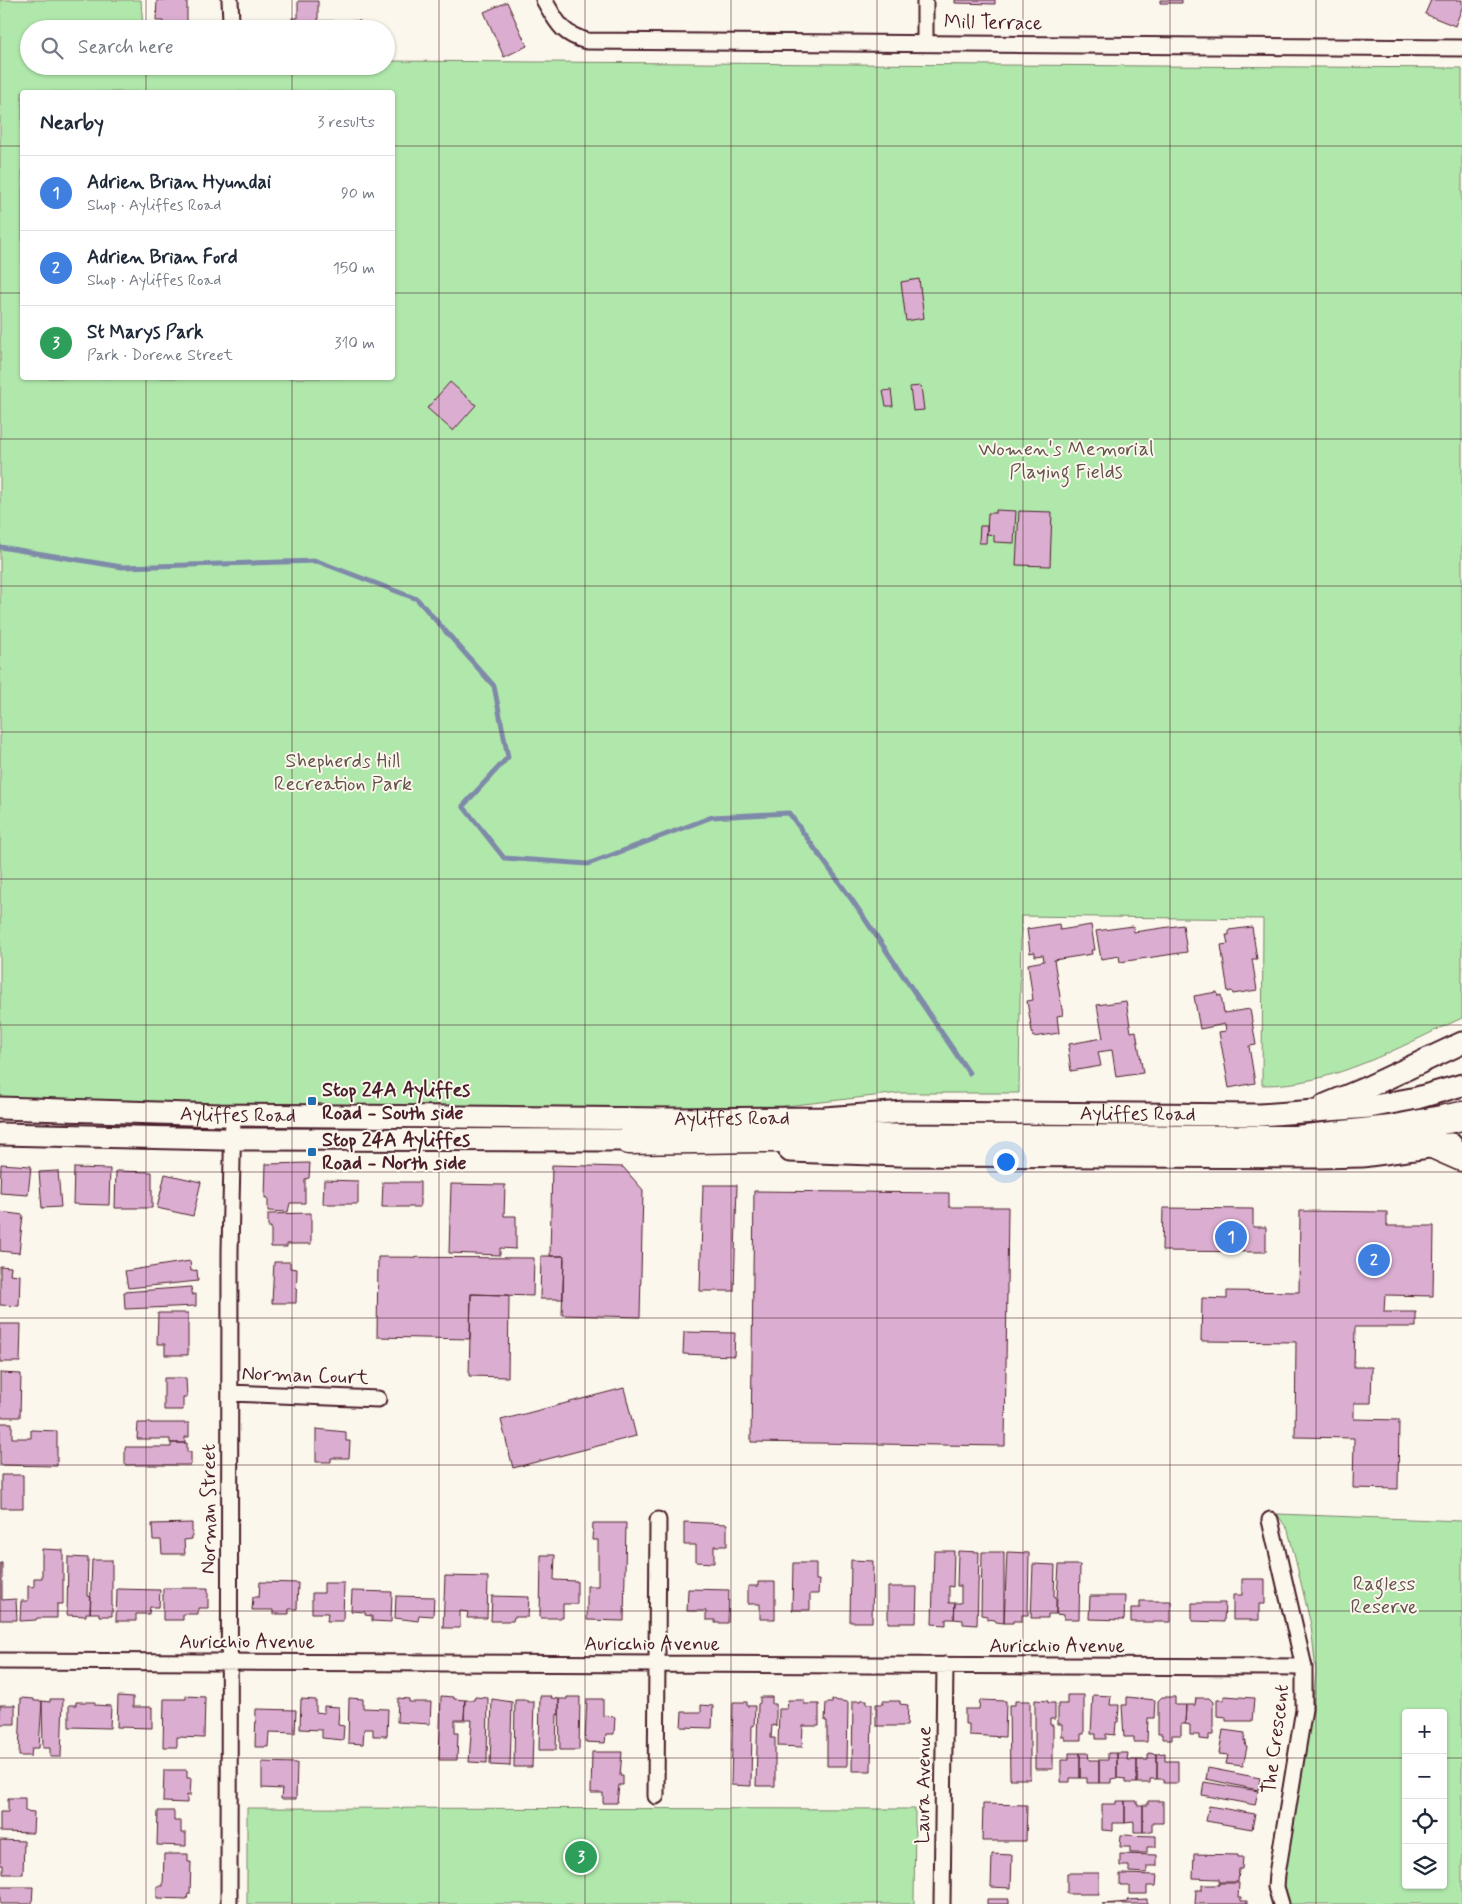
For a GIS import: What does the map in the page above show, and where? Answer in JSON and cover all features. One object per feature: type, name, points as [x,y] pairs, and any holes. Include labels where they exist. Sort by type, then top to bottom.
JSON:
[{"type":"highway","points":[[629,1140],[1114,1138],[1231,1141],[1296,1140],[1391,1130],[1462,1116]]},
{"type":"highway","points":[[1450,1144],[1462,1157]]},
{"type":"main road","points":[[1306,1113],[1366,1088],[1462,1043]]},
{"type":"main road","name":"Ayliffes Road","points":[[0,1108],[233,1115],[748,1120],[842,1117],[904,1112],[1260,1116],[1369,1108],[1400,1102],[1462,1085]]},
{"type":"main road","name":"Ayliffes Road","points":[[0,1134],[233,1138],[629,1140],[737,1150],[899,1155],[1032,1156],[1362,1156],[1450,1144]]},
{"type":"street","points":[[230,0],[231,20]]},
{"type":"street","name":"Mill Terrace","points":[[544,0],[559,26],[572,37],[587,41],[1462,48]]},
{"type":"street","points":[[925,0],[925,43]]},
{"type":"street","name":"Norman Street","points":[[228,1904],[233,1115]]},
{"type":"street","name":"Norman Court","points":[[230,1392],[378,1399]]},
{"type":"street","points":[[656,1796],[658,1520]]},
{"type":"street","name":"The Crescent","points":[[1270,1520],[1304,1667],[1304,1708],[1276,1874],[1276,1887],[1281,1904]]},
{"type":"street","name":"Auricchio Avenue","points":[[0,1661],[1304,1667]]},
{"type":"street","name":"Laura Avenue","points":[[942,1904],[945,1666]]},
{"type":"green space","points":[[0,0],[141,0],[142,20],[20,20],[20,75],[395,75],[395,61],[1462,68],[1462,1018],[1390,1052],[1340,1072],[1289,1084],[1262,1085],[1263,919],[1021,916],[1019,1093],[900,1093],[672,1119],[0,1108]]},
{"type":"green space","name":"Ragless Reserve","points":[[1277,1514],[1462,1521],[1462,1904],[1287,1904],[1284,1882],[1312,1712],[1316,1671],[1311,1625],[1288,1530]]},
{"type":"green space","points":[[247,1808],[915,1809],[914,1904],[247,1904]]},
{"type":"building","points":[[157,0],[187,0],[187,20],[156,20]]},
{"type":"building","points":[[955,0],[995,0],[995,4],[955,3]]},
{"type":"building","points":[[1160,0],[1182,0],[1182,3],[1160,3]]},
{"type":"building","points":[[1431,0],[1462,0],[1462,8],[1455,26],[1425,14]]},
{"type":"building","points":[[298,1],[318,1],[318,20],[292,20],[292,18],[298,18]]},
{"type":"building","points":[[507,2],[527,46],[504,57],[484,12]]},
{"type":"building","points":[[919,279],[924,318],[906,321],[901,282]]},
{"type":"building","points":[[450,382],[476,405],[453,431],[427,408]]},
{"type":"building","points":[[921,386],[924,410],[913,411],[910,387]]},
{"type":"building","points":[[891,390],[893,406],[886,406],[883,391]]},
{"type":"building","points":[[996,510],[1016,511],[1014,543],[994,542],[994,535],[987,534],[988,513],[996,513]]},
{"type":"building","points":[[1019,511],[1052,512],[1050,566],[1016,565]]},
{"type":"building","points":[[980,526],[987,526],[986,543],[979,543]]},
{"type":"building","points":[[1059,924],[1060,930],[1091,925],[1095,950],[1091,950],[1092,954],[1054,960],[1063,1015],[1057,1016],[1059,1033],[1033,1037],[1027,1001],[1033,1000],[1028,964],[1044,961],[1043,955],[1035,956],[1035,952],[1030,953],[1027,929]]},
{"type":"building","points":[[1183,925],[1187,952],[1120,962],[1119,956],[1101,959],[1096,931],[1133,926],[1134,932]]},
{"type":"building","points":[[1252,927],[1257,959],[1252,959],[1257,990],[1233,994],[1232,991],[1228,992],[1221,945],[1228,944],[1226,935],[1229,935],[1229,930]]},
{"type":"building","points":[[1217,992],[1218,996],[1221,995],[1224,1013],[1250,1009],[1256,1045],[1249,1046],[1255,1083],[1229,1088],[1219,1032],[1226,1031],[1225,1024],[1200,1029],[1194,996]]},
{"type":"building","points":[[1126,1001],[1131,1032],[1136,1031],[1143,1073],[1116,1077],[1112,1050],[1098,1052],[1101,1066],[1071,1071],[1069,1044],[1103,1038],[1097,1005]]},
{"type":"building","points":[[310,1163],[309,1178],[305,1179],[305,1203],[290,1203],[288,1212],[268,1211],[268,1198],[265,1198],[266,1164]]},
{"type":"building","points":[[1,1164],[31,1166],[28,1195],[0,1193]]},
{"type":"building","points":[[552,1165],[623,1167],[643,1190],[640,1317],[562,1315],[564,1256],[550,1256]]},
{"type":"building","points":[[74,1168],[110,1169],[109,1205],[73,1204]]},
{"type":"building","points":[[58,1171],[61,1207],[42,1208],[39,1172]]},
{"type":"building","points":[[116,1171],[152,1172],[152,1208],[115,1208]]},
{"type":"building","points":[[165,1174],[201,1182],[193,1216],[157,1208]]},
{"type":"building","points":[[324,1180],[358,1181],[358,1204],[323,1204]]},
{"type":"building","points":[[383,1182],[420,1182],[420,1207],[382,1207]]},
{"type":"building","points":[[451,1184],[505,1185],[504,1216],[516,1216],[516,1249],[500,1248],[500,1255],[449,1253]]},
{"type":"building","points":[[703,1185],[737,1185],[734,1291],[700,1291]]},
{"type":"building","points":[[754,1191],[949,1193],[949,1207],[1008,1207],[1005,1446],[751,1442]]},
{"type":"building","points":[[1163,1208],[1253,1209],[1253,1227],[1266,1227],[1266,1252],[1162,1251]]},
{"type":"building","points":[[1300,1211],[1387,1212],[1387,1226],[1434,1226],[1433,1296],[1385,1295],[1384,1312],[1416,1312],[1416,1327],[1355,1327],[1354,1367],[1372,1367],[1371,1403],[1354,1403],[1354,1419],[1399,1420],[1398,1489],[1353,1488],[1354,1438],[1295,1437],[1296,1342],[1201,1341],[1202,1298],[1227,1299],[1227,1291],[1299,1292]]},
{"type":"building","points":[[0,1212],[23,1215],[19,1253],[0,1251]]},
{"type":"building","points":[[311,1213],[311,1244],[287,1244],[287,1247],[271,1247],[271,1227],[268,1227],[268,1214]]},
{"type":"building","points":[[541,1256],[564,1256],[563,1299],[540,1299]]},
{"type":"building","points":[[378,1257],[534,1258],[533,1296],[471,1294],[470,1339],[377,1337]]},
{"type":"building","points":[[190,1261],[191,1271],[197,1270],[198,1281],[128,1288],[125,1271]]},
{"type":"building","points":[[274,1262],[290,1262],[290,1268],[297,1269],[296,1303],[272,1303]]},
{"type":"building","points":[[0,1266],[11,1267],[10,1274],[20,1275],[19,1306],[0,1305]]},
{"type":"building","points":[[191,1287],[192,1295],[196,1294],[196,1306],[125,1309],[124,1292]]},
{"type":"building","points":[[471,1294],[509,1295],[508,1377],[469,1376]]},
{"type":"building","points":[[158,1313],[188,1313],[188,1355],[165,1355],[165,1344],[157,1344]]},
{"type":"building","points":[[0,1324],[21,1324],[20,1362],[0,1362]]},
{"type":"building","points":[[684,1332],[735,1333],[734,1356],[683,1354]]},
{"type":"building","points":[[0,1373],[21,1374],[20,1417],[0,1417]]},
{"type":"building","points":[[164,1378],[186,1378],[187,1398],[183,1398],[183,1410],[164,1410]]},
{"type":"building","points":[[624,1388],[636,1436],[513,1468],[501,1420]]},
{"type":"building","points":[[0,1423],[12,1423],[12,1438],[31,1438],[31,1430],[57,1431],[57,1466],[0,1465]]},
{"type":"building","points":[[138,1423],[189,1423],[189,1437],[185,1437],[185,1443],[170,1443],[170,1439],[137,1439]]},
{"type":"building","points":[[316,1429],[346,1432],[346,1441],[350,1441],[349,1458],[331,1458],[331,1462],[316,1462]]},
{"type":"building","points":[[171,1443],[187,1443],[187,1452],[191,1452],[191,1465],[125,1465],[125,1447],[171,1447]]},
{"type":"building","points":[[1,1475],[23,1475],[23,1508],[1,1508]]},
{"type":"building","points":[[684,1522],[727,1524],[727,1546],[714,1546],[714,1563],[696,1562],[696,1545],[684,1545]]},
{"type":"building","points":[[192,1523],[192,1539],[184,1540],[185,1554],[162,1554],[161,1540],[153,1540],[152,1524]]},
{"type":"building","points":[[593,1523],[626,1523],[624,1621],[587,1620],[587,1586],[598,1586],[598,1540],[592,1540]]},
{"type":"building","points":[[42,1549],[63,1550],[63,1604],[57,1604],[57,1618],[37,1618],[36,1620],[20,1621],[21,1601],[28,1601],[28,1586],[34,1587],[34,1578],[42,1578]]},
{"type":"building","points":[[934,1551],[954,1551],[953,1587],[949,1586],[949,1603],[955,1603],[954,1619],[946,1619],[946,1625],[932,1624]]},
{"type":"building","points":[[958,1551],[979,1552],[977,1625],[963,1624],[963,1620],[954,1619],[955,1603],[961,1603],[961,1586],[957,1586]]},
{"type":"building","points":[[982,1552],[1004,1552],[1004,1623],[987,1619],[987,1616],[981,1615]]},
{"type":"building","points":[[1007,1552],[1029,1553],[1028,1615],[1022,1615],[1022,1621],[1013,1621],[1013,1623],[1004,1623]]},
{"type":"building","points":[[541,1555],[555,1555],[554,1580],[577,1581],[577,1604],[563,1604],[563,1618],[540,1618]]},
{"type":"building","points":[[68,1557],[88,1558],[87,1596],[91,1597],[90,1613],[86,1613],[86,1616],[67,1615]]},
{"type":"building","points":[[92,1560],[112,1560],[112,1616],[99,1616],[99,1613],[90,1613]]},
{"type":"building","points":[[851,1560],[873,1561],[872,1622],[850,1622]]},
{"type":"building","points":[[0,1563],[2,1563],[2,1600],[16,1599],[17,1620],[0,1620]]},
{"type":"building","points":[[793,1563],[816,1563],[816,1580],[819,1580],[818,1594],[810,1594],[810,1610],[792,1610]]},
{"type":"building","points":[[1033,1564],[1055,1565],[1054,1596],[1056,1597],[1056,1614],[1048,1614],[1048,1618],[1031,1618]]},
{"type":"building","points":[[1059,1565],[1080,1565],[1079,1619],[1064,1619],[1064,1615],[1056,1614]]},
{"type":"building","points":[[445,1576],[488,1577],[487,1618],[467,1618],[468,1612],[460,1611],[460,1628],[443,1628]]},
{"type":"building","points":[[1242,1579],[1265,1579],[1265,1604],[1259,1604],[1259,1620],[1233,1620],[1233,1595],[1242,1595]]},
{"type":"building","points":[[260,1582],[298,1583],[297,1609],[289,1609],[289,1614],[273,1614],[273,1610],[252,1610],[253,1597],[259,1597]]},
{"type":"building","points":[[758,1582],[775,1582],[775,1619],[760,1619],[760,1604],[748,1604],[748,1586],[758,1586]]},
{"type":"building","points":[[324,1583],[344,1583],[343,1621],[327,1621],[328,1613],[312,1613],[312,1593],[324,1593]]},
{"type":"building","points":[[888,1587],[917,1587],[916,1623],[888,1623]]},
{"type":"building","points":[[163,1588],[208,1588],[208,1608],[198,1608],[198,1614],[183,1614],[183,1620],[163,1620]]},
{"type":"building","points":[[117,1589],[160,1590],[159,1607],[150,1607],[149,1614],[136,1614],[136,1621],[116,1621]]},
{"type":"building","points":[[688,1589],[729,1590],[728,1623],[715,1623],[715,1620],[706,1620],[706,1611],[687,1611]]},
{"type":"building","points":[[352,1591],[392,1592],[391,1622],[372,1621],[372,1616],[365,1615],[365,1612],[351,1611]]},
{"type":"building","points":[[396,1596],[434,1597],[433,1616],[419,1615],[418,1621],[395,1618]]},
{"type":"building","points":[[492,1596],[529,1597],[528,1617],[514,1617],[513,1621],[491,1621]]},
{"type":"building","points":[[1090,1596],[1125,1596],[1124,1620],[1089,1619]]},
{"type":"building","points":[[1140,1601],[1171,1601],[1171,1622],[1131,1622],[1131,1608],[1140,1608]]},
{"type":"building","points":[[1192,1603],[1225,1603],[1224,1622],[1192,1621]]},
{"type":"building","points":[[1067,1695],[1084,1695],[1084,1734],[1081,1734],[1081,1740],[1065,1740],[1065,1737],[1062,1737],[1062,1724],[1058,1724],[1058,1704],[1067,1704]]},
{"type":"building","points":[[1093,1695],[1111,1696],[1110,1705],[1119,1705],[1115,1735],[1106,1734],[1106,1739],[1096,1739],[1096,1734],[1091,1734]]},
{"type":"building","points":[[118,1696],[133,1697],[133,1707],[152,1707],[152,1728],[117,1727]]},
{"type":"building","points":[[186,1696],[205,1697],[204,1738],[177,1737],[177,1747],[163,1747],[164,1699],[186,1699]]},
{"type":"building","points":[[441,1696],[465,1700],[464,1720],[455,1720],[455,1733],[458,1733],[457,1760],[439,1760]]},
{"type":"building","points":[[540,1696],[552,1696],[551,1698],[559,1699],[556,1750],[539,1750]]},
{"type":"building","points":[[1224,1696],[1254,1698],[1252,1721],[1226,1721],[1226,1717],[1217,1716],[1217,1700],[1224,1700]]},
{"type":"building","points":[[475,1697],[488,1698],[487,1763],[469,1762],[472,1720],[464,1720],[465,1700],[474,1700]]},
{"type":"building","points":[[567,1697],[580,1697],[579,1750],[560,1750],[559,1699],[567,1699]]},
{"type":"building","points":[[760,1697],[772,1697],[772,1704],[776,1704],[776,1726],[772,1725],[771,1738],[775,1738],[775,1786],[756,1786],[758,1704],[760,1703]]},
{"type":"building","points":[[1127,1697],[1155,1700],[1154,1718],[1148,1718],[1147,1742],[1134,1742],[1134,1737],[1124,1737],[1122,1705],[1127,1705]]},
{"type":"building","points":[[1162,1697],[1175,1697],[1175,1705],[1186,1705],[1185,1724],[1181,1724],[1181,1735],[1172,1735],[1172,1739],[1162,1739],[1162,1734],[1158,1734],[1158,1701]]},
{"type":"building","points":[[21,1698],[42,1701],[39,1748],[32,1748],[31,1756],[19,1756]]},
{"type":"building","points":[[349,1698],[363,1699],[363,1708],[388,1709],[387,1736],[373,1736],[373,1729],[364,1729],[363,1744],[348,1743]]},
{"type":"building","points":[[398,1698],[409,1699],[409,1702],[431,1702],[430,1724],[397,1722]]},
{"type":"building","points":[[1196,1698],[1209,1698],[1213,1702],[1213,1735],[1209,1735],[1209,1740],[1199,1739],[1199,1735],[1190,1735],[1190,1725],[1185,1724],[1186,1705],[1195,1705]]},
{"type":"building","points":[[50,1699],[63,1699],[61,1757],[50,1757],[50,1748],[43,1748],[42,1701],[50,1702]]},
{"type":"building","points":[[301,1699],[316,1700],[316,1712],[324,1713],[324,1706],[339,1707],[338,1725],[344,1726],[343,1740],[322,1738],[322,1730],[300,1729]]},
{"type":"building","points":[[492,1699],[512,1702],[510,1766],[490,1765]]},
{"type":"building","points":[[587,1699],[603,1699],[603,1716],[615,1717],[614,1734],[606,1734],[605,1743],[585,1742]]},
{"type":"building","points":[[515,1700],[534,1702],[532,1767],[514,1767]]},
{"type":"building","points":[[788,1700],[804,1700],[804,1704],[819,1704],[819,1726],[803,1726],[802,1747],[778,1746],[779,1709],[787,1709]]},
{"type":"building","points":[[832,1700],[848,1702],[847,1766],[827,1766],[826,1703],[832,1703]]},
{"type":"building","points":[[867,1700],[867,1704],[872,1704],[871,1771],[852,1771],[853,1701]]},
{"type":"building","points":[[980,1700],[1006,1701],[1005,1737],[969,1735],[969,1724],[965,1724],[965,1709],[979,1709]]},
{"type":"building","points":[[1035,1700],[1055,1703],[1055,1719],[1050,1719],[1050,1725],[1053,1725],[1053,1769],[1035,1769]]},
{"type":"building","points":[[883,1701],[900,1701],[900,1704],[908,1705],[907,1726],[876,1726],[876,1704],[883,1704]]},
{"type":"building","points":[[1015,1701],[1030,1701],[1030,1779],[1010,1779],[1009,1705],[1015,1705]]},
{"type":"building","points":[[76,1702],[95,1702],[95,1705],[111,1706],[110,1728],[69,1727],[69,1705],[76,1705]]},
{"type":"building","points":[[733,1702],[747,1702],[747,1706],[755,1706],[754,1726],[752,1725],[751,1786],[731,1785]]},
{"type":"building","points":[[0,1705],[15,1705],[15,1724],[0,1724]]},
{"type":"building","points":[[701,1705],[713,1706],[712,1728],[681,1727],[682,1712],[701,1712]]},
{"type":"building","points":[[256,1709],[296,1710],[295,1733],[269,1732],[268,1747],[255,1747]]},
{"type":"building","points":[[1223,1730],[1245,1733],[1244,1741],[1246,1741],[1245,1746],[1247,1747],[1243,1766],[1226,1764],[1228,1755],[1219,1754]]},
{"type":"building","points":[[592,1752],[622,1752],[620,1776],[623,1776],[623,1785],[619,1785],[617,1803],[603,1803],[603,1793],[591,1793]]},
{"type":"building","points":[[1069,1753],[1080,1753],[1080,1778],[1070,1778],[1070,1782],[1061,1782],[1061,1760],[1069,1760]]},
{"type":"building","points":[[1080,1753],[1088,1753],[1089,1760],[1099,1760],[1099,1783],[1087,1783],[1087,1778],[1080,1778]]},
{"type":"building","points":[[1108,1753],[1117,1753],[1117,1778],[1111,1779],[1111,1783],[1099,1783],[1099,1760],[1108,1760]]},
{"type":"building","points":[[1117,1753],[1128,1753],[1127,1760],[1137,1760],[1137,1783],[1125,1783],[1125,1779],[1117,1778]]},
{"type":"building","points":[[1148,1753],[1157,1754],[1157,1779],[1150,1779],[1150,1783],[1137,1783],[1137,1760],[1148,1760]]},
{"type":"building","points":[[1165,1753],[1165,1761],[1178,1761],[1178,1783],[1163,1783],[1164,1779],[1157,1779],[1157,1754]]},
{"type":"building","points":[[262,1762],[297,1763],[296,1799],[281,1799],[282,1789],[262,1788]]},
{"type":"building","points":[[1208,1768],[1260,1778],[1258,1790],[1206,1779]]},
{"type":"building","points":[[164,1770],[187,1770],[187,1778],[191,1778],[190,1796],[187,1795],[187,1803],[163,1802]]},
{"type":"building","points":[[1204,1782],[1258,1791],[1255,1805],[1202,1795]]},
{"type":"building","points":[[8,1798],[25,1798],[25,1811],[34,1812],[33,1833],[0,1832],[0,1812],[8,1812]]},
{"type":"building","points":[[1116,1801],[1125,1801],[1125,1823],[1113,1823],[1113,1831],[1102,1830],[1102,1804],[1116,1804]]},
{"type":"building","points":[[1125,1801],[1137,1801],[1137,1805],[1143,1805],[1143,1832],[1134,1832],[1134,1822],[1125,1823]]},
{"type":"building","points":[[1148,1801],[1163,1801],[1163,1823],[1152,1823],[1152,1832],[1143,1832],[1143,1805],[1148,1805]]},
{"type":"building","points":[[983,1804],[1027,1805],[1026,1841],[982,1841]]},
{"type":"building","points":[[1209,1806],[1255,1814],[1252,1829],[1206,1821]]},
{"type":"building","points":[[158,1811],[174,1811],[174,1821],[181,1821],[181,1833],[186,1833],[186,1846],[157,1845]]},
{"type":"building","points":[[1121,1835],[1156,1836],[1156,1847],[1147,1847],[1147,1853],[1130,1853],[1130,1847],[1120,1847]]},
{"type":"building","points":[[0,1840],[24,1841],[23,1874],[3,1874],[3,1865],[0,1865]]},
{"type":"building","points":[[164,1854],[188,1854],[188,1862],[191,1862],[190,1894],[188,1894],[187,1899],[157,1898],[157,1886],[163,1886]]},
{"type":"building","points":[[992,1854],[1012,1855],[1011,1888],[991,1887]]},
{"type":"building","points":[[1120,1854],[1157,1855],[1157,1866],[1147,1866],[1147,1873],[1129,1872],[1129,1866],[1120,1866]]},
{"type":"building","points":[[1194,1854],[1238,1855],[1238,1857],[1243,1857],[1242,1869],[1239,1869],[1238,1882],[1219,1882],[1219,1879],[1193,1878]]},
{"type":"building","points":[[1067,1873],[1099,1873],[1099,1894],[1067,1894]]},
{"type":"building","points":[[1120,1874],[1157,1875],[1156,1886],[1147,1886],[1147,1894],[1129,1894],[1129,1885],[1120,1885]]},
{"type":"building","points":[[1219,1883],[1239,1883],[1238,1898],[1241,1898],[1241,1901],[1247,1901],[1247,1904],[1195,1904],[1196,1890],[1202,1890],[1202,1885],[1219,1885]]},
{"type":"building","points":[[0,1887],[33,1887],[32,1904],[0,1904]]},
{"type":"building","points":[[987,1899],[1009,1899],[1009,1904],[987,1904]]},
{"type":"building","points":[[1147,1899],[1147,1904],[1102,1904],[1128,1902],[1127,1900]]},
{"type":"waterway","points":[[0,547],[122,567],[317,561],[417,599],[494,686],[508,757],[463,806],[504,858],[588,864],[712,817],[789,813],[852,900],[969,1073]]},
{"type":"place","name":"Stop 24A Ayliffes Road - South side","points":[[312,1101]]},
{"type":"place","name":"Stop 24A Ayliffes Road - North side","points":[[312,1152]]},
{"type":"place","name":"Adrien Brian Hyundai","points":[[1231,1237]]},
{"type":"place","name":"Adrien Brian Ford","points":[[1374,1260]]},
{"type":"place","name":"St Marys Park","points":[[581,1857]]},
{"type":"park label","name":"Women's Memorial Playing Fields","points":[[1066,460]]},
{"type":"park label","name":"Shepherds Hill Recreation Park","points":[[343,772]]}]
